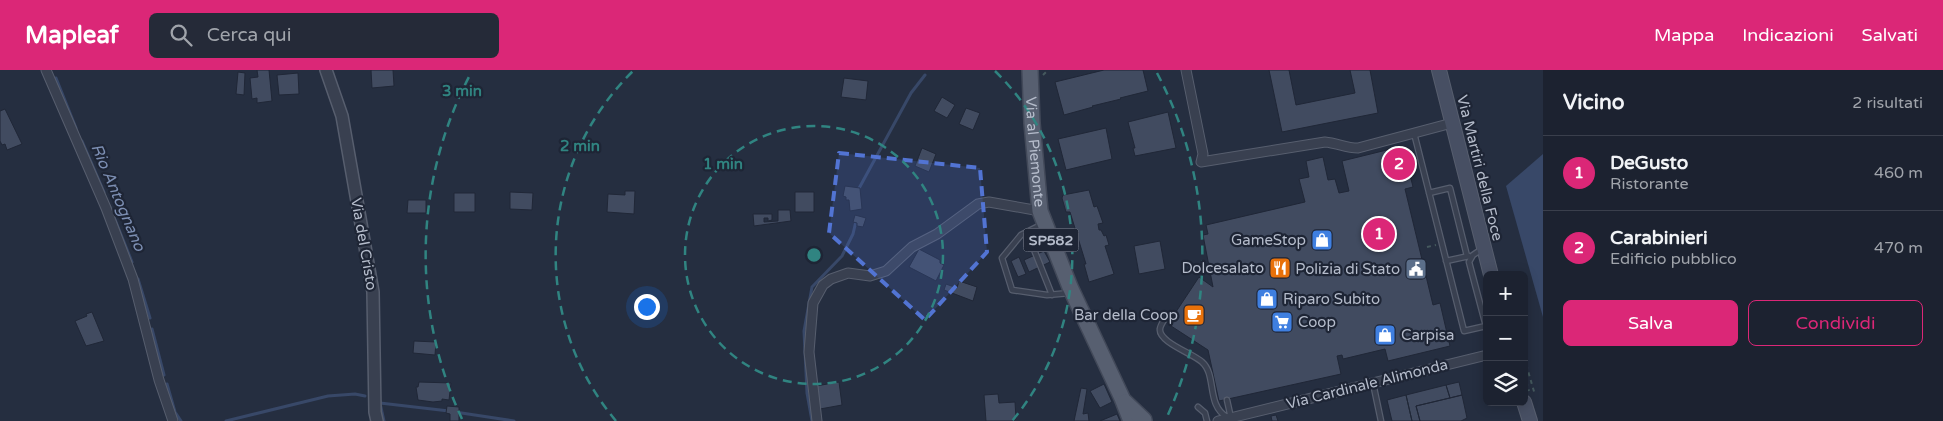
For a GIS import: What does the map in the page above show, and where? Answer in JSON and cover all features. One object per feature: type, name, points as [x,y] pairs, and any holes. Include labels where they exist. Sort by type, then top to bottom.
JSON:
[{"type":"main road","name":"Via al Piemonte","points":[[1030,70],[1032,123],[1042,217],[1073,293],[1122,398],[1142,421]]},
{"type":"main road","name":"Via Martiri della Foce","points":[[1438,70],[1452,123],[1473,255],[1487,271]]},
{"type":"main road","points":[[1530,421],[1531,402]]},
{"type":"street","points":[[46,70],[106,208],[133,279],[159,380],[173,421]]},
{"type":"street","name":"Via del Cristo","points":[[326,70],[342,116],[373,292],[375,412],[377,421]]},
{"type":"street","points":[[1186,70],[1203,154],[1201,162],[1325,142],[1336,143],[1346,148],[1358,148],[1452,123]]},
{"type":"street","points":[[817,421],[809,352],[813,303],[823,285],[831,279],[848,273],[870,276],[886,271],[912,247],[936,234],[978,204],[989,202],[1042,217]]},
{"type":"street","name":"Via Cardinale Alimonda","points":[[1218,421],[1483,356]]},
{"type":"lane","points":[[1414,133],[1464,331],[1483,328]]},
{"type":"lane","points":[[1429,194],[1450,188],[1473,255],[1484,316]]},
{"type":"lane","points":[[1042,217],[1027,232],[1021,235],[1002,258],[1012,290],[1052,295],[1073,293]]},
{"type":"lane","points":[[1027,232],[1052,295]]},
{"type":"lane","points":[[1446,262],[1473,255]]},
{"type":"lane","points":[[1167,315],[1160,328],[1160,333],[1165,340],[1203,362],[1207,370],[1216,407],[1225,416],[1231,418]]},
{"type":"lane","points":[[1373,383],[1381,421]]},
{"type":"lane","points":[[1227,400],[1231,418]]},
{"type":"lane","points":[[1198,406],[1205,413],[1207,421]]},
{"type":"path","points":[[1525,361],[1531,402]]},
{"type":"highlighted area","points":[[839,153],[980,168],[987,252],[925,320],[829,233]]},
{"type":"water","points":[[1543,154],[1543,317],[1506,186]]},
{"type":"building","points":[[257,70],[269,70],[272,101],[257,103],[257,98],[252,99],[250,78],[258,77]]},
{"type":"building","points":[[371,70],[393,70],[394,86],[372,88]]},
{"type":"building","points":[[1104,70],[1143,70],[1148,91],[1064,115],[1055,82]]},
{"type":"building","points":[[1269,70],[1289,70],[1296,105],[1355,93],[1350,70],[1370,70],[1378,113],[1282,132]]},
{"type":"building","points":[[238,72],[245,73],[244,95],[236,94]]},
{"type":"building","points":[[298,73],[299,94],[279,95],[277,75]]},
{"type":"building","points":[[844,78],[868,81],[866,100],[841,97]]},
{"type":"building","points":[[942,97],[955,105],[947,118],[934,111]]},
{"type":"building","points":[[966,108],[980,113],[973,130],[959,124]]},
{"type":"building","points":[[5,109],[22,144],[7,150],[5,144],[2,145],[0,141],[0,111]]},
{"type":"building","points":[[1168,112],[1176,148],[1135,156],[1133,148],[1135,148],[1128,122]]},
{"type":"building","points":[[1106,128],[1112,159],[1066,170],[1058,139]]},
{"type":"building","points":[[1403,146],[1413,187],[1405,189],[1433,305],[1440,303],[1450,346],[1388,361],[1385,349],[1343,359],[1342,355],[1337,356],[1341,374],[1219,401],[1208,350],[1168,324],[1199,277],[1213,287],[1203,235],[1208,234],[1206,225],[1305,202],[1299,179],[1309,177],[1306,161],[1323,157],[1328,180],[1335,179],[1339,193],[1349,191],[1342,161]]},
{"type":"building","points":[[922,148],[936,154],[929,172],[915,166]]},
{"type":"building","points":[[845,186],[860,188],[862,209],[850,211],[849,200],[846,200],[846,197],[843,196]]},
{"type":"building","points":[[1089,190],[1094,207],[1097,206],[1103,223],[1098,224],[1099,230],[1101,230],[1104,236],[1106,235],[1109,245],[1105,246],[1114,274],[1089,282],[1084,264],[1086,264],[1070,212],[1066,212],[1062,198],[1063,195]]},
{"type":"building","points":[[625,191],[635,191],[634,214],[607,212],[608,194],[625,195]]},
{"type":"building","points":[[510,192],[533,193],[532,210],[510,209]]},
{"type":"building","points":[[795,192],[814,192],[814,212],[795,212]]},
{"type":"building","points":[[454,193],[475,193],[475,212],[454,212]]},
{"type":"building","points":[[408,200],[426,200],[426,213],[407,213]]},
{"type":"building","points":[[778,210],[790,210],[791,221],[754,226],[753,214],[772,214],[772,220],[768,221],[768,218],[764,218],[764,222],[778,221]]},
{"type":"building","points":[[855,215],[866,218],[863,227],[857,226],[857,223],[853,222]]},
{"type":"building","points":[[1160,241],[1165,269],[1139,274],[1134,246]]},
{"type":"building","points":[[919,249],[940,260],[940,263],[944,265],[936,281],[909,267]]},
{"type":"building","points":[[1044,251],[1050,262],[1029,272],[1024,260]]},
{"type":"building","points":[[1019,257],[1026,274],[1018,277],[1011,261]]},
{"type":"building","points":[[959,281],[977,287],[973,301],[944,290],[946,284],[957,288]]},
{"type":"building","points":[[92,312],[104,341],[86,346],[75,321]]},
{"type":"building","points":[[414,341],[436,342],[435,355],[413,353]]},
{"type":"building","points":[[419,382],[451,383],[449,400],[442,399],[442,401],[433,402],[418,400],[416,387],[418,387]]},
{"type":"building","points":[[839,382],[842,405],[820,409],[816,386]]},
{"type":"building","points":[[1459,382],[1462,395],[1450,398],[1446,385]]},
{"type":"building","points":[[1104,384],[1112,402],[1100,408],[1090,391]]},
{"type":"building","points":[[1446,385],[1450,398],[1416,406],[1420,421],[1412,421],[1406,395]]},
{"type":"building","points":[[1081,388],[1087,389],[1083,414],[1088,413],[1089,421],[1074,421]]},
{"type":"building","points":[[998,394],[999,403],[1015,402],[1016,419],[1013,421],[986,421],[984,395]]},
{"type":"building","points":[[1406,395],[1412,421],[1392,421],[1387,400]]},
{"type":"building","points":[[1462,395],[1467,418],[1461,421],[1420,421],[1416,406]]},
{"type":"building","points":[[447,406],[459,407],[459,421],[450,421],[450,414],[446,413]]},
{"type":"building","points":[[1117,414],[1120,421],[1100,421]]},
{"type":"building","points":[[1276,415],[1278,421],[1272,421],[1271,416]]},
{"type":"waterway","points":[[857,192],[911,93],[925,75]]},
{"type":"waterway","name":"Rio Antognano","points":[[56,78],[76,128]]},
{"type":"waterway","name":"Rio Antognano","points":[[82,141],[104,192]]},
{"type":"waterway","name":"Rio Antognano","points":[[110,207],[132,262]]},
{"type":"waterway","points":[[812,421],[807,393],[804,331],[812,287],[842,256],[853,234],[856,221]]},
{"type":"waterway","points":[[138,279],[150,318]]},
{"type":"waterway","points":[[152,329],[164,375]]},
{"type":"waterway","points":[[167,384],[175,412],[181,421]]},
{"type":"waterway","points":[[226,421],[328,396],[355,394],[365,396]]},
{"type":"waterway","points":[[380,401],[380,403],[449,411]]},
{"type":"waterway","points":[[380,403],[384,421]]},
{"type":"waterway","points":[[455,412],[514,421]]},
{"type":"place","name":"Carabinieri","points":[[1399,164]]},
{"type":"place","name":"DeGusto","points":[[1379,234]]},
{"type":"place","name":"GameStop","points":[[1322,240]]},
{"type":"place","name":"Dolcesalato","points":[[1280,268]]},
{"type":"place","name":"Polizia di Stato","points":[[1416,269]]},
{"type":"place","name":"Riparo Subito","points":[[1267,299]]},
{"type":"place","name":"Bar della Coop","points":[[1194,315]]},
{"type":"place","name":"Coop","points":[[1282,322]]},
{"type":"place","name":"Carpisa","points":[[1385,335]]}]
